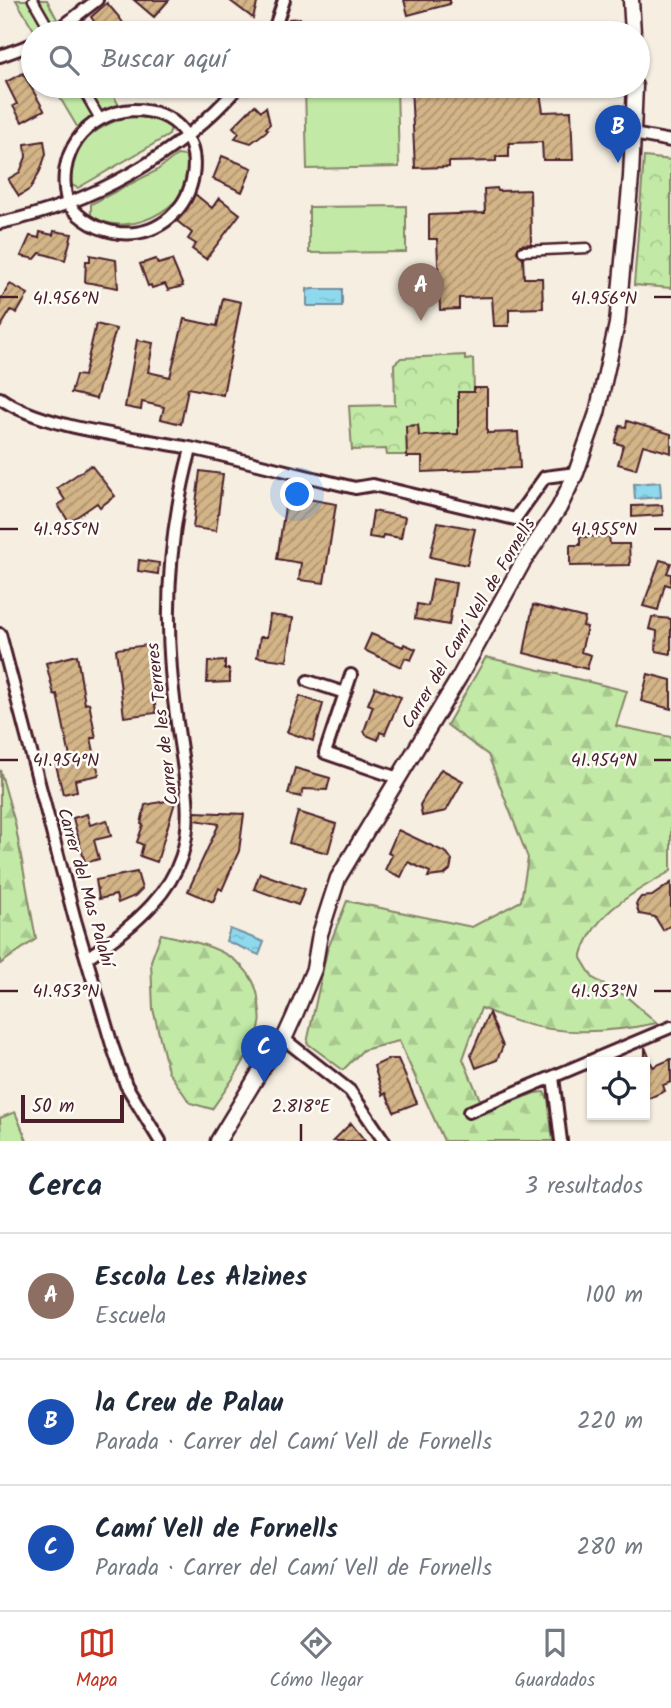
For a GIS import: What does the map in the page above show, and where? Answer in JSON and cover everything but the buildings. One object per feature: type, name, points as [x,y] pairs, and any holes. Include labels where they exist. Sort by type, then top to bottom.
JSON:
[{"type":"street","points":[[33,0],[46,21]]},
{"type":"street","points":[[69,21],[97,0]]},
{"type":"street","points":[[277,21],[284,0]]},
{"type":"street","points":[[631,0],[632,21]]},
{"type":"street","points":[[0,56],[21,48]]},
{"type":"street","points":[[88,98],[100,118]]},
{"type":"street","points":[[0,223],[68,204],[140,168],[186,136],[226,98]]},
{"type":"street","name":"Carrer del Camí Vell de Fornells","points":[[218,1141],[264,1065],[284,1039],[314,969],[320,933],[338,878],[523,562],[559,508],[576,473],[597,413],[617,324],[634,98]]},
{"type":"street","points":[[126,110],[151,111],[173,121],[186,136],[194,160],[192,180],[183,203],[161,223],[138,232],[114,232],[91,225],[68,204],[64,181],[68,157],[79,136],[100,118],[126,110]]},
{"type":"street","points":[[633,134],[671,141]]},
{"type":"street","points":[[523,251],[587,248]]},
{"type":"street","points":[[0,398],[25,411],[51,419],[355,488],[373,485],[515,519],[545,477],[576,473]]},
{"type":"street","name":"Carrer de les Terreres","points":[[88,957],[121,935],[147,910],[179,863],[187,838],[188,788],[171,673],[168,612],[172,538],[191,449]]},
{"type":"street","name":"Carrer del Mas Palahí","points":[[0,634],[75,920],[126,1085],[160,1141]]},
{"type":"street","points":[[351,675],[325,754],[398,778]]},
{"type":"street","points":[[308,681],[345,693]]},
{"type":"street","points":[[469,1112],[671,1027]]},
{"type":"street","points":[[284,1039],[350,1091],[384,1141]]},
{"type":"street","points":[[552,1077],[561,1141]]},
{"type":"green space","points":[[16,0],[47,0],[57,19],[54,21],[28,21]]},
{"type":"green space","points":[[60,98],[115,98],[120,107],[79,130]]},
{"type":"green space","points":[[305,98],[397,98],[399,167],[307,169]]},
{"type":"green space","points":[[135,116],[164,121],[171,128],[169,135],[78,188],[71,185],[72,159],[88,138],[111,123]]},
{"type":"green space","points":[[177,155],[185,156],[189,172],[186,187],[176,201],[161,212],[144,220],[125,224],[107,223],[91,215],[91,204],[156,171]]},
{"type":"green space","points":[[644,157],[671,160],[671,288],[634,285]]},
{"type":"green space","points":[[406,206],[406,252],[309,253],[309,207]]},
{"type":"green space","points":[[465,355],[465,360],[473,359],[474,392],[458,434],[419,436],[418,425],[407,426],[407,455],[387,455],[386,449],[352,450],[349,406],[395,405],[394,364],[401,358]]},
{"type":"green space","points":[[486,657],[627,691],[616,726],[671,737],[671,871],[629,896],[605,916],[587,942],[581,958],[593,978],[627,997],[657,1023],[611,1030],[568,1031],[525,1024],[481,1008],[463,1059],[485,1112],[544,1092],[548,1099],[553,1141],[444,1141],[399,1041],[363,1050],[343,1070],[307,1043],[327,951],[347,901],[472,927],[521,901],[528,858],[488,755],[447,725]]},
{"type":"green space","points":[[0,770],[15,823],[36,939],[0,964]]},
{"type":"green space","points":[[161,934],[224,953],[247,972],[255,986],[261,1016],[257,1034],[240,1068],[212,1109],[190,1103],[168,1071],[153,1009],[151,961]]},
{"type":"green space","points":[[15,1112],[27,1141],[1,1141],[0,1118]]},
{"type":"water","points":[[307,289],[342,289],[342,306],[307,306]]},
{"type":"water","points":[[660,482],[661,497],[635,499],[634,484]]},
{"type":"water","points":[[230,929],[264,942],[259,955],[226,941]]},
{"type":"place","name":"la Creu de Palau","points":[[618,163]]},
{"type":"place","name":"Escola Les Alzines","points":[[421,321]]},
{"type":"place","name":"Camí Vell de Fornells","points":[[264,1083]]}]
